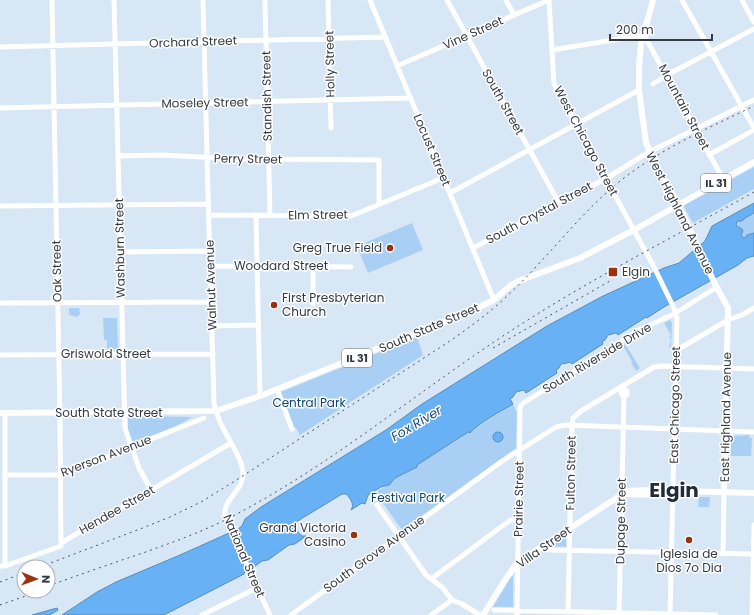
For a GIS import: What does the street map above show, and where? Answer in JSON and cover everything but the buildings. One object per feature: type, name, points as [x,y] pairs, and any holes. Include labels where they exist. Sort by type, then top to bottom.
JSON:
[{"type":"main road","name":"West Highland Avenue","points":[[653,0],[641,44],[639,63],[639,90],[646,143],[649,152],[678,204],[716,285]]},
{"type":"main road","name":"IL 31","points":[[634,230],[754,162]]},
{"type":"main road","name":"South State Street","points":[[2,413],[216,411],[260,396],[450,320],[494,300],[511,285],[519,281],[580,258],[634,230]]},
{"type":"main road","name":"East Highland Avenue","points":[[716,285],[727,305],[732,319],[727,368],[724,492]]},
{"type":"main road","name":"Villa Street","points":[[484,615],[517,563],[627,491],[754,493]]},
{"type":"street","name":"Oak Street","points":[[52,0],[61,543]]},
{"type":"street","name":"Washburn Street","points":[[114,0],[125,413],[124,428],[139,468],[151,490]]},
{"type":"street","name":"Walnut Avenue","points":[[204,0],[207,158],[216,411]]},
{"type":"street","name":"Standish Street","points":[[265,0],[270,215]]},
{"type":"street","name":"Holly Street","points":[[328,0],[331,128]]},
{"type":"street","name":"Locust Street","points":[[370,0],[494,300]]},
{"type":"street","name":"South Street","points":[[448,0],[559,203]]},
{"type":"street","points":[[506,0],[514,15]]},
{"type":"street","name":"Vine Street","points":[[397,66],[549,0]]},
{"type":"street","name":"West Chicago Street","points":[[549,0],[554,84],[634,230]]},
{"type":"street","points":[[682,0],[754,129],[710,155]]},
{"type":"street","points":[[742,0],[754,22]]},
{"type":"street","points":[[653,84],[667,75],[754,29]]},
{"type":"street","points":[[552,50],[644,35]]},
{"type":"street","name":"Mountain Street","points":[[644,35],[723,179]]},
{"type":"street","name":"Orchard Street","points":[[0,46],[53,46],[385,37]]},
{"type":"street","points":[[450,193],[639,90]]},
{"type":"street","name":"Moseley Street","points":[[0,108],[411,98]]},
{"type":"street","name":"South Crystal Street","points":[[473,248],[606,178],[649,152],[754,100]]},
{"type":"street","name":"Perry Street","points":[[118,156],[379,160],[379,204]]},
{"type":"street","name":"Elm Street","points":[[209,215],[351,216],[444,178]]},
{"type":"street","points":[[0,206],[209,204]]},
{"type":"street","points":[[256,215],[260,396]]},
{"type":"street","name":"East Chicago Street","points":[[634,230],[675,310],[677,321],[670,614]]},
{"type":"street","points":[[120,252],[210,251]]},
{"type":"street","name":"Woodard Street","points":[[211,266],[351,267]]},
{"type":"street","points":[[313,267],[313,304]]},
{"type":"street","name":"South Riverside Drive","points":[[521,407],[523,403],[639,330],[716,285]]},
{"type":"street","points":[[0,303],[58,304],[212,302]]},
{"type":"street","points":[[677,350],[754,305]]},
{"type":"street","points":[[732,319],[742,316],[754,308]]},
{"type":"street","points":[[212,326],[258,325]]},
{"type":"street","name":"Griswold Street","points":[[0,355],[213,354]]},
{"type":"street","points":[[572,426],[574,416],[623,388],[654,367],[754,369]]},
{"type":"street","name":"Dupage Street","points":[[619,614],[624,396],[621,394],[623,388]]},
{"type":"street","points":[[277,389],[292,429]]},
{"type":"street","name":"Prairie Street","points":[[517,613],[521,407]]},
{"type":"street","name":"National Street","points":[[216,411],[218,419],[240,461],[243,473],[240,486],[225,508],[225,517],[270,615]]},
{"type":"street","points":[[2,413],[3,464],[5,475],[3,566]]},
{"type":"street","name":"Ryerson Avenue","points":[[5,475],[61,475],[204,418]]},
{"type":"street","name":"South Grove Avenue","points":[[290,615],[501,462],[556,427],[563,425],[754,432]]},
{"type":"street","name":"Fulton Street","points":[[568,613],[572,426]]},
{"type":"street","name":"Hendee Street","points":[[3,566],[61,546],[61,543],[231,443]]},
{"type":"street","name":"East Highland Avenue","points":[[723,554],[724,492]]},
{"type":"street","points":[[377,505],[426,576],[431,578],[443,588],[452,600],[480,615]]},
{"type":"street","points":[[431,578],[505,524],[512,520],[518,520]]},
{"type":"street","points":[[752,615],[754,524]]},
{"type":"street","points":[[549,550],[753,554]]},
{"type":"street","points":[[202,615],[257,588]]},
{"type":"street","points":[[431,615],[452,600]]},
{"type":"street","points":[[494,610],[517,613],[716,615]]},
{"type":"green space","points":[[754,167],[754,189],[693,223],[684,207],[685,205]]},
{"type":"green space","points":[[754,213],[754,233],[743,238],[741,234],[743,232],[742,229],[737,227],[736,223]]},
{"type":"green space","name":"Greg True Field","points":[[412,223],[423,250],[368,273],[357,246]]},
{"type":"green space","points":[[69,308],[79,308],[80,314],[77,317],[69,315]]},
{"type":"green space","points":[[103,318],[117,318],[118,349],[107,349],[107,340],[104,340]]},
{"type":"green space","points":[[670,320],[672,323],[671,349],[669,347],[671,340],[669,336],[671,335],[664,323]]},
{"type":"green space","name":"Central Park","points":[[417,337],[423,355],[300,435],[294,427],[281,392]]},
{"type":"green space","points":[[625,344],[640,368],[636,371],[623,346]]},
{"type":"green space","name":"Festival Park","points":[[513,404],[517,413],[516,448],[402,530],[375,492],[389,485],[393,479]]},
{"type":"green space","points":[[128,416],[193,417],[176,426],[132,443],[128,431]]},
{"type":"green space","points":[[749,435],[750,438],[752,438],[751,456],[731,456],[731,438],[734,436]]},
{"type":"green space","points":[[699,497],[710,497],[709,507],[698,507]]},
{"type":"green space","points":[[566,536],[566,547],[550,546]]},
{"type":"green space","points":[[513,576],[513,607],[493,607],[511,577]]},
{"type":"water","name":"Fox River","points":[[754,203],[754,213],[742,221],[737,221],[736,225],[742,229],[743,232],[741,234],[743,238],[754,233],[754,256],[747,258],[738,265],[647,318],[646,317],[618,335],[616,333],[608,335],[602,342],[603,344],[572,364],[570,362],[561,364],[556,370],[557,373],[526,393],[524,390],[516,392],[510,399],[513,404],[473,429],[470,433],[468,432],[417,465],[417,467],[395,478],[389,485],[381,487],[368,495],[365,504],[362,503],[351,510],[352,503],[350,499],[346,494],[342,494],[296,522],[298,532],[302,536],[306,536],[295,544],[289,545],[268,560],[262,561],[245,571],[244,574],[164,615],[62,615],[97,592],[116,582],[238,529],[242,526],[245,519],[261,507],[386,430],[422,404],[547,326],[603,296],[664,268],[679,263],[705,241],[712,226]]},
{"type":"water","points":[[496,432],[500,432],[502,433],[502,441],[496,442],[493,439],[493,435]]},
{"type":"water","points":[[57,608],[58,610],[50,615],[32,615]]},
{"type":"railway","points":[[56,561],[170,517],[201,502],[453,339],[499,304],[580,219],[606,193],[623,179],[640,166],[677,144],[754,106]]},
{"type":"railway","points":[[56,583],[152,550],[198,532],[231,517],[267,497],[336,454],[469,359],[533,317],[595,280],[754,192]]},
{"type":"railway","points":[[493,348],[610,281]]},
{"type":"railway","points":[[0,582],[16,576]]},
{"type":"railway","points":[[0,605],[17,599]]},
{"type":"place","name":"Greg True Field","points":[[390,248]]},
{"type":"place","name":"Elgin","points":[[613,272]]},
{"type":"place","name":"First Presbyterian Church","points":[[274,305]]},
{"type":"place","name":"Grand Victoria Casino","points":[[354,535]]},
{"type":"place","name":"Iglesia de Dios 7o Dia","points":[[689,540]]},
{"type":"district","name":"Elgin","points":[[674,490]]}]
